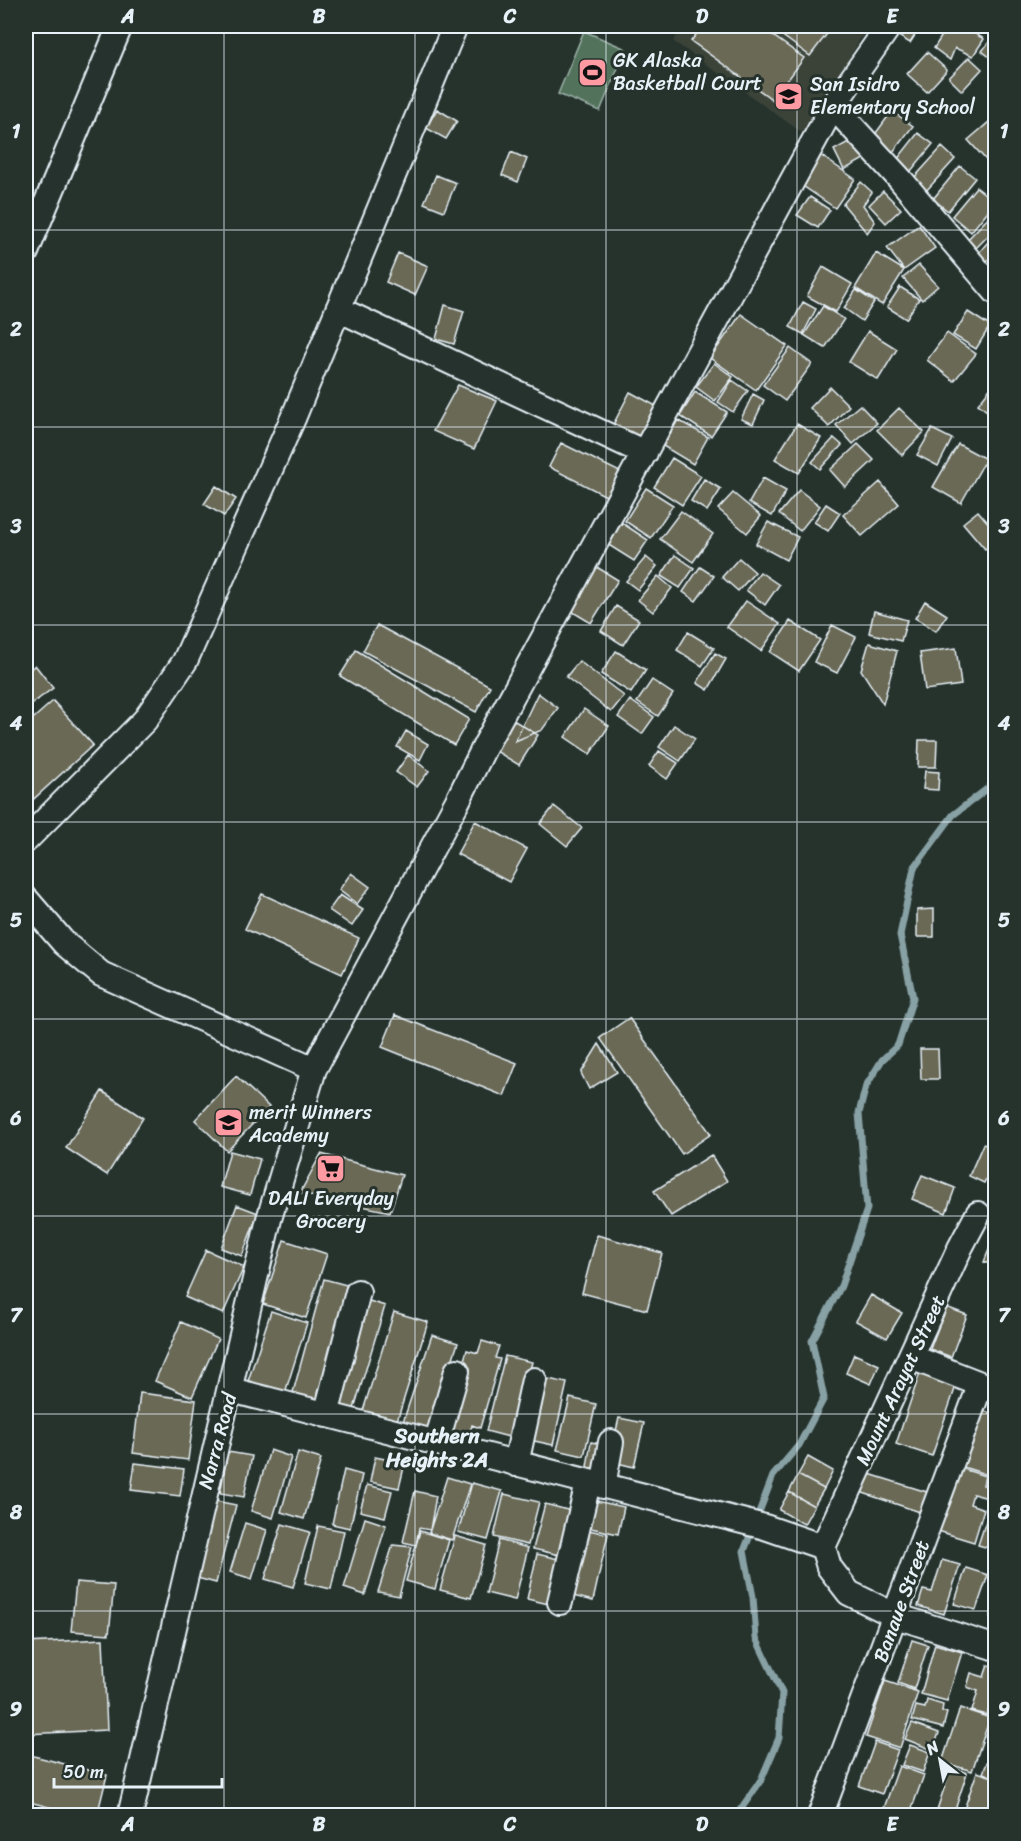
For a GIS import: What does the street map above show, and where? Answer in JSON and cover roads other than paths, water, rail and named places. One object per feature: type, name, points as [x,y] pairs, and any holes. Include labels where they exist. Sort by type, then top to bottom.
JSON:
[{"type":"street","points":[[26,252],[120,26]]},
{"type":"street","points":[[26,840],[145,720],[185,662],[231,563],[455,26]]},
{"type":"street","name":"Narra Road","points":[[130,1815],[204,1490],[231,1390],[269,1219],[314,1069],[458,802],[486,744],[833,106],[889,26]]},
{"type":"street","points":[[833,106],[900,179],[996,292]]},
{"type":"street","points":[[338,309],[645,453]]},
{"type":"street","points":[[26,899],[64,944],[101,974],[314,1069]]},
{"type":"street","name":"Mount Arayat Street","points":[[824,1547],[978,1214]]},
{"type":"street","points":[[326,1415],[358,1292]]},
{"type":"street","points":[[910,1357],[988,1388]]},
{"type":"street","points":[[437,1441],[457,1371]]},
{"type":"street","points":[[516,1464],[534,1380]]},
{"type":"street","name":"Banaue Street","points":[[820,1815],[896,1616],[988,1388]]},
{"type":"street","points":[[231,1390],[765,1527],[824,1547],[829,1567],[849,1593],[896,1616],[996,1648]]},
{"type":"street","points":[[560,1602],[611,1442]]},
{"type":"waterway","points":[[736,1816],[761,1780],[779,1738],[782,1693],[756,1638],[753,1597],[744,1551],[773,1476],[799,1445],[824,1398],[812,1341],[841,1286],[867,1209],[859,1113],[866,1086],[882,1060],[898,1045],[913,998],[900,935],[914,868],[953,815],[996,782]]},
{"type":"place","name":"GK Alaska Basketball Court","points":[[592,72]]},
{"type":"place","name":"San Isidro Elementary School","points":[[789,96]]},
{"type":"place","name":"merit Winners Academy","points":[[228,1123]]},
{"type":"place","name":"DALI Everyday Grocery","points":[[331,1168]]},
{"type":"district","name":"Southern Heights 2A","points":[[437,1448]]}]
